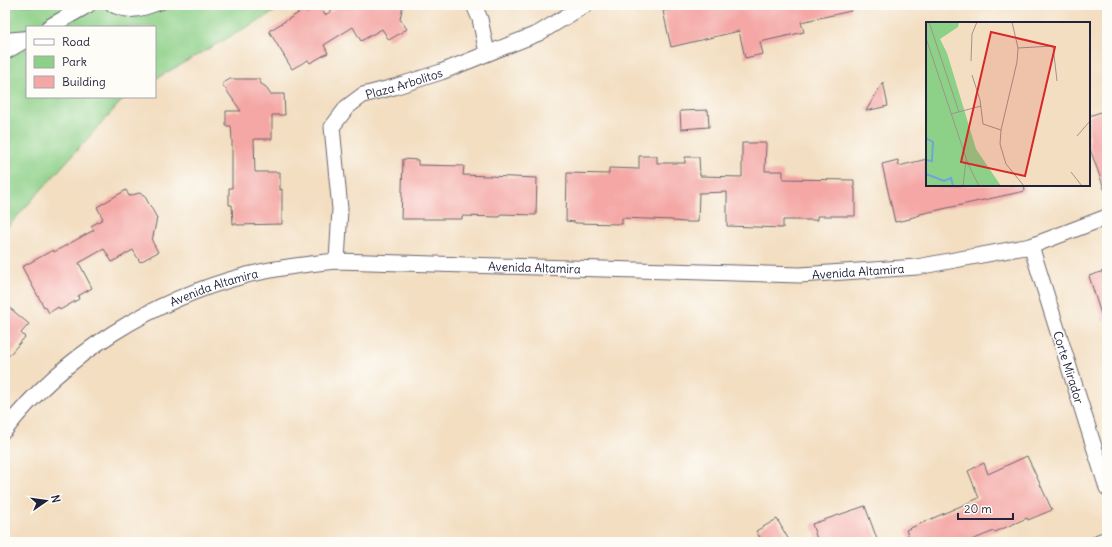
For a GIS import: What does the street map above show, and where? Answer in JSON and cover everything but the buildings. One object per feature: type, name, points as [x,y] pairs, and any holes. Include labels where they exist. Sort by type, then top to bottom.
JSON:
[{"type":"street","points":[[51,26],[88,5]]},
{"type":"street","points":[[474,5],[480,19],[488,53]]},
{"type":"street","name":"Plaza Arbolitos","points":[[337,262],[340,209],[332,127],[348,107],[363,95],[441,72],[539,33],[585,5]]},
{"type":"street","points":[[5,52],[26,40]]},
{"type":"street","name":"Avenida Altamira","points":[[5,430],[36,396],[63,371],[92,348],[123,328],[155,310],[189,294],[247,275],[284,268],[337,262],[800,275],[917,267],[1032,246],[1107,217]]},
{"type":"street","name":"Corte Mirador","points":[[1032,246],[1107,488]]},
{"type":"street","points":[[1099,542],[1107,539]]},
{"type":"lane","points":[[109,5],[111,8],[125,14],[133,14],[162,5]]},
{"type":"lane","points":[[5,37],[26,35]]},
{"type":"green space","points":[[5,5],[286,5],[156,78],[156,26],[26,26],[26,98],[124,98],[5,230]]}]
